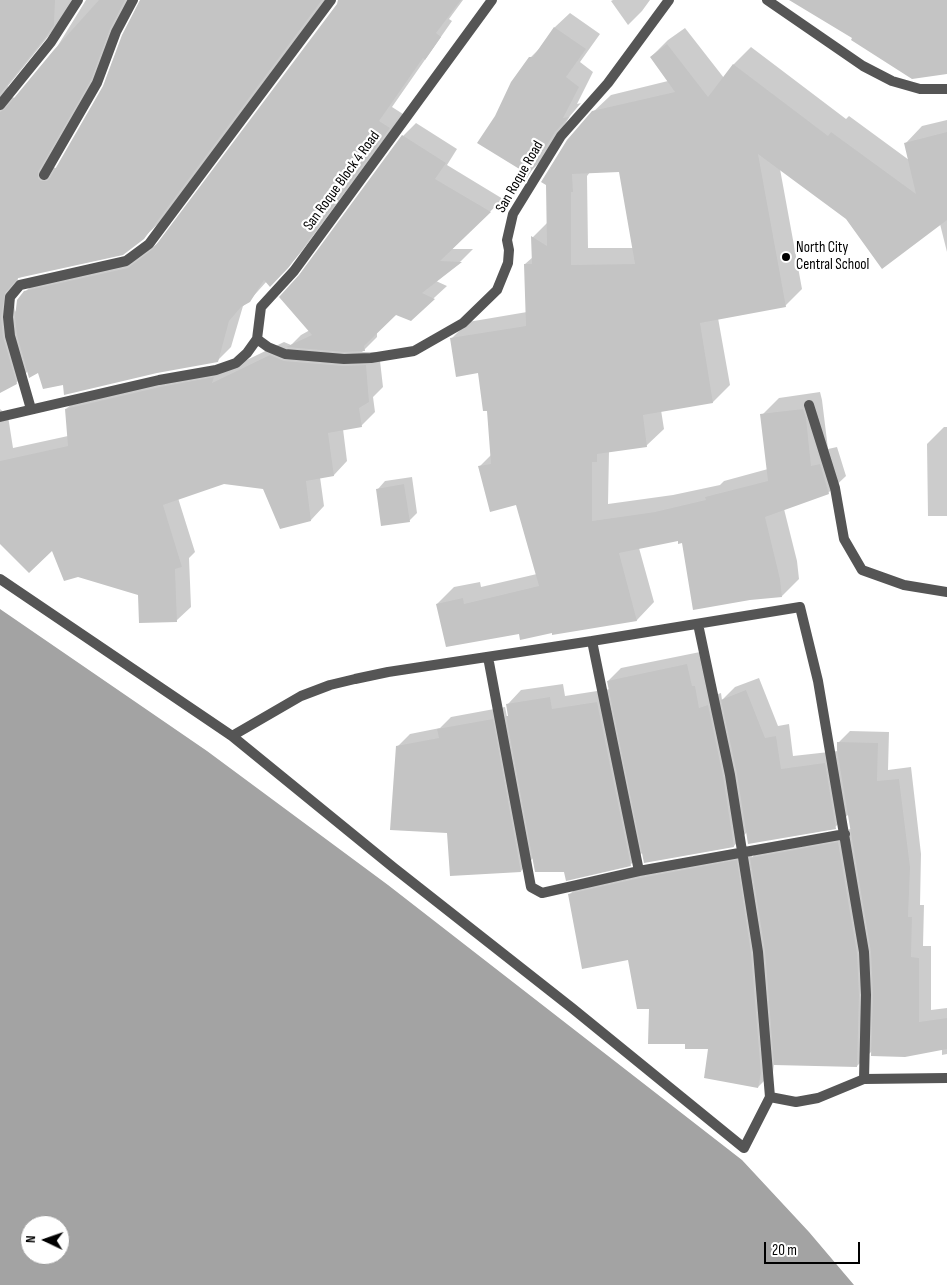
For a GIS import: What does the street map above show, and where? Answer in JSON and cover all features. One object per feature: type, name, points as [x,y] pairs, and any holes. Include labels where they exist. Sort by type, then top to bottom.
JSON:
[{"type":"street","points":[[0,105],[51,42],[78,0]]},
{"type":"street","points":[[44,175],[97,83],[116,32],[133,0]]},
{"type":"street","points":[[31,410],[10,336],[8,316],[10,297],[20,285],[126,261],[149,244],[332,0]]},
{"type":"street","name":"San Roque Block 4 Road","points":[[257,339],[261,307],[294,272],[492,0]]},
{"type":"street","name":"San Roque Road","points":[[257,339],[268,347],[285,354],[371,358],[414,351],[463,323],[497,290],[508,262],[509,250],[507,240],[513,214],[561,136],[608,82],[669,0]]},
{"type":"street","points":[[767,0],[863,66],[892,81],[920,89],[947,89]]},
{"type":"street","points":[[0,417],[236,364],[247,354],[257,339]]},
{"type":"street","points":[[809,405],[835,488],[844,539],[862,570],[904,585],[947,592]]},
{"type":"street","points":[[0,579],[232,736],[744,1148],[770,1097],[758,952],[719,720],[698,624]]},
{"type":"street","points":[[232,736],[301,696],[330,685],[384,673],[800,607],[818,681],[845,834],[866,973],[864,1080]]},
{"type":"street","points":[[592,641],[639,871]]},
{"type":"street","points":[[488,658],[531,887],[542,893],[639,871],[845,834]]},
{"type":"street","points":[[770,1097],[796,1102],[818,1098],[864,1080],[947,1078]]},
{"type":"shaded area","points":[[0,609],[207,751],[388,885],[742,1160],[809,1232],[854,1285],[0,1285]]},
{"type":"building","points":[[0,0],[55,0],[54,25],[0,94]]},
{"type":"building","points":[[99,0],[125,0],[110,29],[91,80],[38,172],[38,178],[41,181],[47,181],[50,178],[103,86],[122,35],[140,0],[322,0],[144,239],[123,255],[18,278],[5,293],[1,317],[3,337],[17,384],[0,393],[0,112],[5,109],[53,51]]},
{"type":"building","points":[[338,0],[461,0],[436,33],[441,37],[425,60],[423,58],[379,121],[390,128],[289,267],[270,287],[264,280],[250,302],[241,307],[229,321],[218,362],[157,373],[64,395],[63,385],[43,389],[38,373],[29,378],[17,335],[15,317],[17,300],[24,291],[128,268],[153,249],[337,4]]},
{"type":"building","points":[[789,0],[947,0],[947,74],[912,79],[851,40],[852,38]]},
{"type":"building","points":[[554,27],[586,49],[566,77],[579,87],[563,118],[569,117],[555,132],[527,178],[521,184],[521,170],[477,143],[495,116],[511,82],[529,57],[533,57]]},
{"type":"building","points":[[667,44],[708,97],[733,64],[828,136],[831,132],[916,194],[904,143],[947,132],[947,220],[882,269],[846,219],[758,154],[786,307],[700,323],[713,403],[643,415],[647,447],[597,454],[597,462],[592,462],[592,521],[655,512],[706,500],[705,497],[768,481],[760,414],[803,409],[806,418],[811,466],[820,464],[829,494],[765,517],[780,579],[782,597],[750,600],[693,610],[682,543],[678,544],[678,541],[619,553],[637,621],[552,635],[552,633],[520,640],[519,634],[446,647],[436,604],[463,598],[464,604],[539,586],[516,505],[490,512],[478,466],[491,464],[487,411],[483,411],[478,373],[456,377],[450,338],[526,326],[524,264],[532,264],[531,236],[547,246],[546,185],[541,182],[567,140],[592,111],[675,92],[650,57]],"holes":[[[619,172],[635,264],[571,265],[572,174]]]},
{"type":"building","points":[[402,135],[446,163],[435,179],[491,212],[440,261],[462,262],[422,293],[435,299],[411,321],[396,315],[364,346],[365,351],[344,352],[286,347],[312,335],[279,297],[299,275]]},
{"type":"building","points":[[270,355],[284,361],[344,366],[366,365],[369,402],[359,408],[362,427],[328,433],[334,476],[306,481],[311,521],[280,529],[263,489],[224,484],[163,505],[182,567],[175,569],[177,622],[139,623],[138,595],[78,577],[64,581],[52,551],[29,573],[0,544],[0,461],[68,446],[65,409],[160,387],[214,377],[212,383]]},
{"type":"building","points":[[404,484],[410,522],[381,526],[376,489]]},
{"type":"building","points":[[687,664],[692,686],[695,686],[699,708],[708,705],[723,776],[734,847],[644,863],[607,681]]},
{"type":"building","points":[[746,690],[765,738],[776,736],[781,769],[825,763],[836,829],[748,844],[737,774],[721,700]]},
{"type":"building","points":[[550,697],[552,709],[597,702],[631,866],[566,881],[564,872],[535,872],[506,716],[508,716],[506,704]]},
{"type":"building","points":[[493,719],[521,872],[450,876],[447,833],[390,830],[396,746],[439,738],[437,729]]},
{"type":"building","points":[[837,742],[878,743],[877,781],[899,779],[910,867],[908,917],[912,917],[911,957],[919,958],[919,1022],[947,1018],[947,1049],[905,1057],[871,1056],[873,995],[871,952]]},
{"type":"building","points":[[838,842],[857,953],[859,995],[857,1067],[774,1065],[765,951],[750,858]]},
{"type":"building","points":[[737,860],[751,953],[761,1073],[758,1088],[704,1078],[708,1049],[685,1049],[685,1044],[648,1044],[649,1009],[637,1009],[628,960],[582,969],[568,894]]},
{"type":"place","name":"North City Central School","points":[[786,257]]}]
